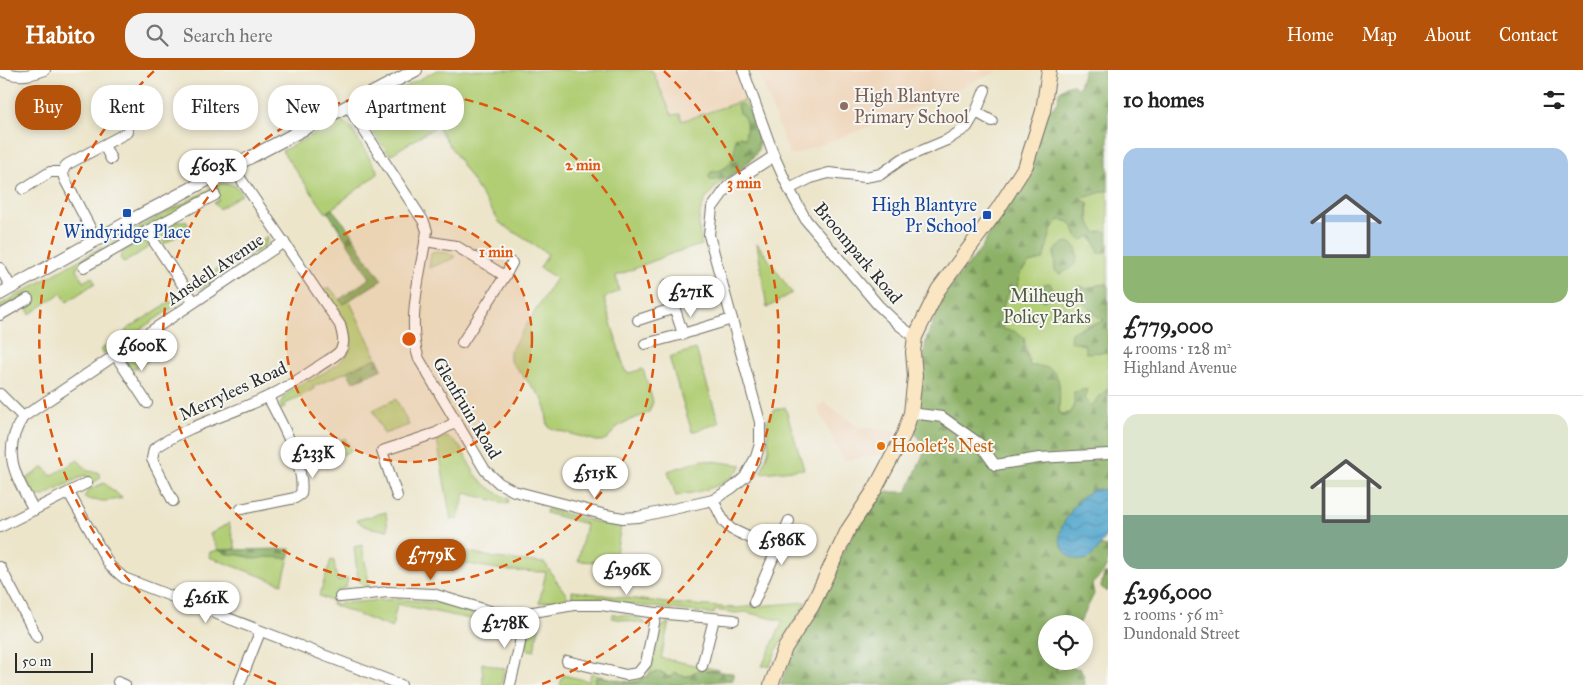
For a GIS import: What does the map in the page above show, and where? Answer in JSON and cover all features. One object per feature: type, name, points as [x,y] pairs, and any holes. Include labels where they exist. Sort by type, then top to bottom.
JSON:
[{"type":"main road","points":[[771,685],[786,648],[815,601],[835,555],[855,517],[875,489],[895,454],[911,413],[915,376],[913,352],[915,337],[938,290],[998,209],[1026,164],[1043,111],[1049,70]]},
{"type":"street","points":[[0,70],[8,74],[24,76],[45,70]]},
{"type":"street","points":[[381,85],[399,74],[416,70]]},
{"type":"street","name":"Broompark Road","points":[[743,70],[774,156],[806,220],[878,305],[915,337]]},
{"type":"street","points":[[789,189],[811,178],[829,173],[865,177],[881,174],[902,159],[947,140],[967,127],[976,112],[985,90]]},
{"type":"street","points":[[0,268],[6,291],[96,239],[348,106]]},
{"type":"street","points":[[976,112],[992,121]]},
{"type":"street","name":"Glenfruin Road","points":[[364,130],[421,215],[427,231],[415,311],[413,333],[415,347],[419,359],[485,470],[499,483],[514,491],[623,518],[638,517],[713,500],[745,477],[756,457],[760,444],[760,422],[709,235],[712,208],[728,186],[774,156]]},
{"type":"street","points":[[96,239],[65,180],[64,166],[128,132]]},
{"type":"street","points":[[104,145],[111,159]]},
{"type":"street","name":"Merrylees Road","points":[[173,501],[152,459],[154,449],[182,432],[212,418],[268,397],[306,375],[340,351],[342,345],[343,336],[340,325],[232,166]]},
{"type":"street","points":[[22,189],[50,172],[63,172]]},
{"type":"street","points":[[84,267],[214,195]]},
{"type":"street","points":[[148,231],[194,302]]},
{"type":"street","points":[[425,241],[456,246],[505,276]]},
{"type":"street","name":"Ansdell Avenue","points":[[34,510],[16,476],[11,455],[12,440],[18,425],[24,417],[284,242]]},
{"type":"street","points":[[462,343],[512,263]]},
{"type":"street","points":[[667,285],[682,334]]},
{"type":"street","points":[[0,315],[28,299]]},
{"type":"street","points":[[638,320],[675,308]]},
{"type":"street","points":[[645,344],[732,319]]},
{"type":"street","points":[[116,356],[147,403]]},
{"type":"street","points":[[0,394],[24,417]]},
{"type":"street","points":[[241,509],[295,498],[301,494],[302,487],[294,448],[268,397]]},
{"type":"street","points":[[911,413],[942,417],[980,444],[995,465],[1039,458],[1108,454]]},
{"type":"street","points":[[397,496],[382,452],[436,433],[456,422]]},
{"type":"street","points":[[0,527],[87,483]]},
{"type":"street","points":[[69,493],[110,566],[124,578],[401,685]]},
{"type":"street","points":[[713,500],[724,522],[731,529],[776,550]]},
{"type":"street","points":[[754,602],[789,521]]},
{"type":"street","points":[[0,567],[37,637]]},
{"type":"street","points":[[340,597],[388,592],[432,594],[493,612],[522,614],[588,604],[656,613],[734,620]]},
{"type":"street","points":[[567,661],[626,675],[638,673],[646,663],[656,613]]},
{"type":"street","points":[[510,685],[518,648],[522,614]]},
{"type":"street","points":[[702,666],[714,619]]},
{"type":"street","points":[[239,685],[260,632]]},
{"type":"shaded area","points":[[652,70],[735,70],[745,100],[682,121],[672,115]]},
{"type":"shaded area","name":"High Blantyre Primary School","points":[[758,70],[1001,70],[861,130],[790,156]]},
{"type":"shaded area","points":[[824,402],[857,426],[899,432],[892,452],[844,461],[818,409]]},
{"type":"green space","points":[[437,70],[652,70],[672,115],[680,114],[682,121],[745,100],[757,130],[759,147],[752,159],[723,181],[707,197],[702,206],[700,216],[699,229],[702,245],[673,253],[616,276],[619,291],[604,298],[625,371],[629,373],[643,369],[653,402],[649,412],[616,428],[610,436],[601,441],[553,429],[548,426],[542,398],[510,361],[510,351],[556,278],[540,268],[548,254],[500,223],[440,130],[464,130],[464,85],[409,85]]},
{"type":"green space","points":[[1084,70],[1108,70],[1108,190],[1080,199],[1088,203],[1088,220],[1096,233],[1103,231],[1108,233],[1108,251],[1099,253],[1095,243],[1089,236],[1084,240],[1078,238],[1068,221],[1059,220],[1052,228],[1043,260],[1029,263],[1020,273],[1017,287],[1006,296],[1002,311],[1002,329],[1014,331],[1024,338],[1024,347],[1030,366],[1042,366],[1055,373],[1059,386],[1059,414],[1071,413],[1074,404],[1074,392],[1087,389],[1084,399],[1091,406],[1108,388],[1108,491],[1105,490],[1072,509],[1060,533],[1092,556],[1099,545],[1108,547],[1106,568],[1092,584],[1094,594],[1084,615],[1038,615],[1038,670],[1057,670],[1056,672],[1059,670],[1081,670],[1084,676],[1085,685],[780,685],[796,647],[823,600],[843,553],[877,492],[907,492],[926,448],[915,433],[926,340],[944,294],[982,248],[997,218],[1016,198],[1020,181],[1043,118],[1058,103],[1059,92],[1072,84],[1078,89]]},
{"type":"green space","points":[[742,104],[750,113],[757,131],[756,150],[748,161],[729,177],[721,180],[710,180],[709,175],[711,172],[724,169],[731,161],[735,138],[741,136],[745,139],[746,121],[739,113],[737,105]]},
{"type":"green space","points":[[338,122],[342,122],[348,126],[348,130],[352,130],[379,173],[326,213],[282,151],[322,130],[338,130]]},
{"type":"green space","points":[[372,130],[431,130],[390,155]]},
{"type":"green space","points":[[222,183],[236,186],[242,194],[219,209],[214,203],[219,200],[214,192],[76,267],[83,282],[92,277],[95,283],[67,302],[61,293],[30,314],[27,309],[33,305],[26,295],[0,310],[0,305],[102,247],[104,249],[110,245],[109,243]]},
{"type":"green space","points":[[1108,190],[1108,233],[1103,231],[1096,234],[1089,221],[1088,203],[1079,199]]},
{"type":"green space","points":[[332,209],[351,232],[364,255],[382,280],[343,304],[340,299],[370,278],[328,212]]},
{"type":"green space","name":"Milheugh Policy Parks","points":[[1059,220],[1068,221],[1078,238],[1089,236],[1095,243],[1099,253],[1108,251],[1108,284],[1087,289],[1080,286],[1104,320],[1097,324],[1086,325],[1078,344],[1108,352],[1108,388],[1091,406],[1084,399],[1074,404],[1071,413],[1059,414],[1059,384],[1030,366],[1024,338],[1002,329],[1002,311],[1006,296],[1017,287],[1020,273]]},
{"type":"green space","points":[[178,221],[186,221],[190,228],[164,244],[159,235],[160,230]]},
{"type":"green space","points":[[268,236],[266,244],[256,252],[242,256],[202,288],[193,286],[246,249]]},
{"type":"green space","points":[[140,241],[147,242],[150,246],[124,263],[120,258],[123,251]]},
{"type":"green space","points":[[1069,242],[1076,247],[1076,261],[1072,267],[1060,274],[1055,271],[1054,251],[1064,243]]},
{"type":"green space","points":[[757,243],[792,293],[767,308]]},
{"type":"green space","points":[[434,251],[453,254],[455,258],[429,268],[431,253]]},
{"type":"green space","points":[[1050,283],[1053,290],[1051,297],[1043,301],[1039,297],[1040,290],[1044,284]]},
{"type":"green space","points":[[1108,284],[1108,352],[1086,353],[1084,344],[1070,341],[1071,333],[1104,320],[1093,313],[1087,306],[1082,298],[1079,286],[1087,289]]},
{"type":"green space","points":[[330,288],[343,304],[349,300],[377,358],[313,387],[314,389],[284,405],[285,407],[281,410],[282,400],[289,392],[309,379],[310,381],[332,368],[349,351],[351,342],[347,323],[324,289]]},
{"type":"green space","points":[[171,301],[175,306],[103,354],[100,350],[126,332],[126,330]]},
{"type":"green space","points":[[140,346],[149,360],[136,368],[130,368],[125,362],[128,354]]},
{"type":"green space","points":[[696,349],[719,423],[692,432],[669,357]]},
{"type":"green space","points":[[377,358],[382,369],[353,382],[347,371]]},
{"type":"green space","points":[[396,399],[409,425],[384,434],[373,410]]},
{"type":"green space","points":[[785,407],[804,469],[761,473],[769,449],[767,421],[774,410]]},
{"type":"green space","points":[[445,437],[456,442],[477,476],[500,495],[509,499],[508,504],[465,493],[458,519],[451,520],[437,440]]},
{"type":"green space","points":[[345,438],[351,450],[347,453],[336,455],[319,452]]},
{"type":"green space","points":[[78,460],[88,471],[98,472],[101,478],[91,484],[85,475],[44,496],[34,495],[26,479],[44,467],[51,476]]},
{"type":"green space","points":[[703,460],[742,465],[736,473],[721,484],[676,496],[668,471]]},
{"type":"green space","points":[[104,483],[122,498],[103,501],[84,498],[88,490]]},
{"type":"green space","points":[[547,509],[621,527],[614,563],[578,561],[586,524],[546,513]]},
{"type":"green space","points":[[386,512],[388,530],[367,527],[357,520]]},
{"type":"green space","points":[[229,523],[236,549],[220,550],[255,559],[266,557],[289,558],[282,584],[209,557],[210,552],[218,550],[210,534]]},
{"type":"green space","points":[[442,539],[451,541],[454,553],[452,562],[440,559]]},
{"type":"green space","points":[[362,545],[370,588],[362,585],[358,579],[354,547]]},
{"type":"green space","points":[[290,549],[289,558],[266,557],[255,559],[249,556],[227,554],[218,550]]},
{"type":"green space","points":[[465,551],[495,558],[545,563],[569,598],[539,603],[546,572],[510,571],[456,562],[458,555]]},
{"type":"green space","points":[[331,560],[334,561],[337,581],[348,578],[346,587],[337,591],[339,600],[332,601],[319,596]]},
{"type":"green space","points":[[1104,574],[1108,574],[1108,592],[1101,587]]},
{"type":"green space","points":[[572,591],[666,603],[735,608],[806,602],[776,651],[770,666],[762,666],[783,621],[745,612],[736,613],[715,610],[714,614],[602,601],[602,598],[572,598]]},
{"type":"green space","points":[[398,599],[439,603],[482,617],[504,620],[513,626],[513,632],[475,625],[475,620],[397,604],[392,628],[331,604]]},
{"type":"green space","points":[[613,614],[639,618],[646,624],[612,618]]},
{"type":"green space","points":[[541,618],[534,651],[525,649],[531,626],[536,620]]},
{"type":"green space","points":[[669,622],[661,658],[719,670],[694,672],[689,676],[668,677],[664,673],[649,675],[661,630]]},
{"type":"green space","points":[[482,663],[505,669],[501,685],[483,685]]},
{"type":"green space","points":[[699,670],[733,673],[733,680],[680,685],[595,685],[595,679],[599,676],[631,682],[658,672],[672,677],[674,672],[682,676],[689,676]]},
{"type":"green space","points":[[591,673],[599,676],[595,679],[595,685],[560,685],[563,675],[589,681]]},
{"type":"water","points":[[1098,489],[1108,491],[1108,530],[1102,544],[1092,556],[1080,560],[1074,559],[1065,552],[1062,546],[1060,540],[1061,528],[1078,501],[1089,492]]},
{"type":"place","name":"High Blantyre Primary School","points":[[844,106]]},
{"type":"place","name":"Windyridge Place","points":[[127,213]]},
{"type":"place","name":"High Blantyre Pr School","points":[[987,215]]},
{"type":"place","name":"Hoolet's Nest","points":[[881,446]]}]
